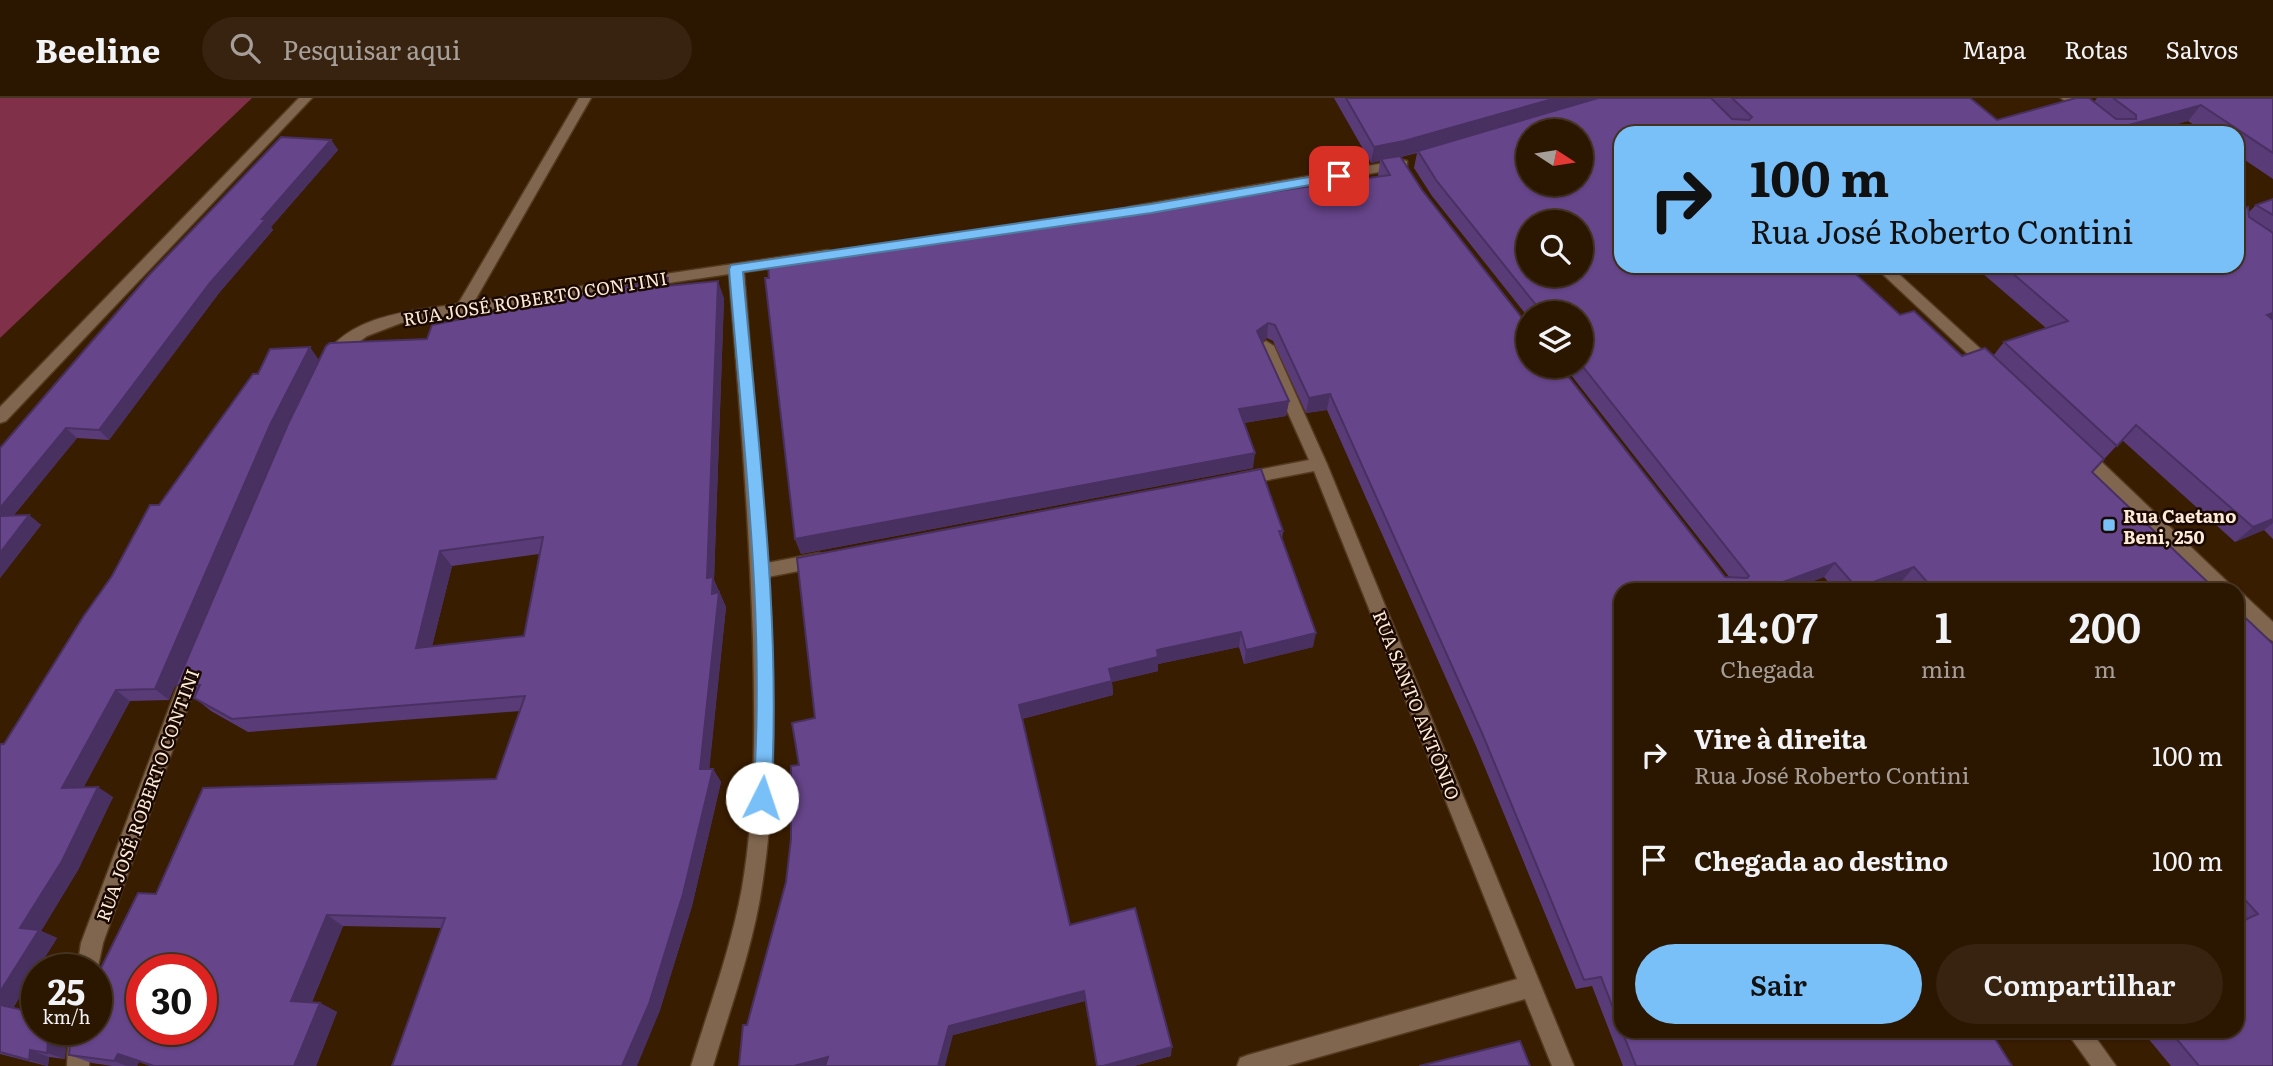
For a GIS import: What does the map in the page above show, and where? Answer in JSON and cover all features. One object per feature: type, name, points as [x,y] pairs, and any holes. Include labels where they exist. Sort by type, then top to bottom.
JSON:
[{"type":"street","points":[[0,417],[306,98]]},
{"type":"street","points":[[464,307],[585,98]]},
{"type":"street","points":[[2067,98],[2105,126]]},
{"type":"street","points":[[1110,214],[1405,170],[1420,158]]},
{"type":"street","name":"RUA JOSÉ ROBERTO CONTINI","points":[[321,376],[330,358],[347,340],[361,331],[400,318],[843,253]]},
{"type":"street","points":[[702,1066],[751,890],[760,822],[765,750],[760,571],[736,269]]},
{"type":"street","points":[[1889,273],[2008,384]]},
{"type":"street","name":"RUA SANTO ANTÔNIO","points":[[1266,346],[1319,464],[1563,1066]]},
{"type":"street","points":[[2069,441],[2220,583]]},
{"type":"street","points":[[1224,482],[1319,464]]},
{"type":"street","points":[[760,571],[842,555]]},
{"type":"street","points":[[2244,606],[2273,633]]},
{"type":"street","name":"RUA JOSÉ ROBERTO CONTINI","points":[[90,954],[92,943],[200,652]]},
{"type":"street","points":[[1248,1066],[1532,986]]},
{"type":"street","points":[[2083,1038],[2105,1066]]},
{"type":"street","points":[[78,1066],[79,1045]]},
{"type":"shaded area","points":[[0,98],[252,98],[0,338]]},
{"type":"building","points":[[1346,98],[1556,98],[1374,147]]},
{"type":"building","points":[[1598,98],[1711,98],[1732,119],[1749,120],[1752,117],[1732,98],[1970,98],[1997,120],[2076,98],[2089,98],[2116,119],[2136,119],[2136,115],[2113,98],[2273,98],[2273,153],[2244,134],[2244,126],[2232,126],[2201,105],[2125,126],[1614,126],[1614,273],[1855,273],[1900,315],[1914,311],[1962,356],[1985,348],[2104,459],[2092,472],[2209,583],[1928,583],[1914,567],[1871,583],[1853,583],[1835,563],[1780,583],[1614,583],[1614,1011],[1601,977],[1584,980],[1482,733],[1330,394],[1309,398],[1275,325],[1268,323],[1257,331],[1289,401],[1239,409],[1255,453],[795,539],[765,278],[769,278],[768,266],[828,254],[1390,175],[1381,159],[1400,156],[1422,190],[1516,310],[1516,378],[1569,378],[1725,577],[1747,578],[1749,576],[1592,378],[1593,301],[1533,301],[1522,287],[1593,287],[1593,210],[1516,210],[1516,280],[1436,180],[1418,151],[1516,122],[1516,196],[1593,196],[1593,119],[1527,119]]},
{"type":"building","points":[[281,137],[331,140],[210,283],[99,430],[66,428],[0,508],[0,448],[149,275]]},
{"type":"building","points":[[2273,199],[2273,215],[2256,205]]},
{"type":"building","points":[[2248,207],[2249,217],[2273,233],[2273,313],[2267,315],[2273,320],[2273,519],[2253,527],[2136,425],[2117,446],[2004,342],[2068,321],[2012,273],[2244,273],[2244,208]]},
{"type":"building","points":[[668,278],[667,286],[718,281],[707,578],[713,577],[712,594],[719,592],[700,769],[713,769],[683,894],[649,1004],[622,1066],[392,1066],[445,918],[327,915],[291,1001],[320,1003],[294,1066],[154,1066],[118,1054],[114,1061],[69,1055],[70,1045],[112,1045],[112,954],[108,954],[138,893],[156,894],[203,788],[496,779],[525,696],[232,719],[194,698],[200,685],[176,685],[288,424],[326,346],[330,343],[427,339],[432,325]],"holes":[[[543,537],[524,636],[416,648],[440,551]]]},
{"type":"building","points":[[310,347],[270,425],[155,689],[116,690],[62,788],[98,787],[62,861],[20,928],[39,930],[24,954],[21,954],[21,959],[0,992],[0,746],[4,744],[83,617],[112,576],[150,505],[159,505],[253,374],[258,374],[270,349]]},
{"type":"building","points":[[1261,469],[1283,531],[1279,531],[1316,633],[1246,650],[1241,632],[1157,650],[1158,657],[1109,669],[1112,681],[1019,705],[1070,925],[1135,908],[1172,1047],[1097,1066],[1084,991],[949,1026],[938,1066],[825,1066],[828,1057],[794,1066],[739,1066],[743,1025],[747,1025],[786,882],[791,839],[791,766],[799,765],[792,723],[815,718],[797,558]]},
{"type":"building","points":[[29,515],[0,553],[0,516]]},
{"type":"building","points":[[2244,617],[2273,644],[2273,1066],[2199,1066],[2176,1038],[2244,1038],[2244,920],[2258,914],[2244,899]]},
{"type":"building","points":[[0,1005],[21,1010],[21,1045],[48,1045],[47,1053],[30,1050],[29,1060],[0,1052]]},
{"type":"building","points":[[1625,1038],[1994,1038],[2012,1066],[1636,1066]]},
{"type":"building","points":[[1520,1041],[1530,1066],[1419,1066]]},
{"type":"place","name":"Rua Caetano Beni, 250","points":[[2109,525]]},
{"type":"route","points":[[762,798],[765,750],[760,571],[736,269],[1151,208],[1339,176]]}]
